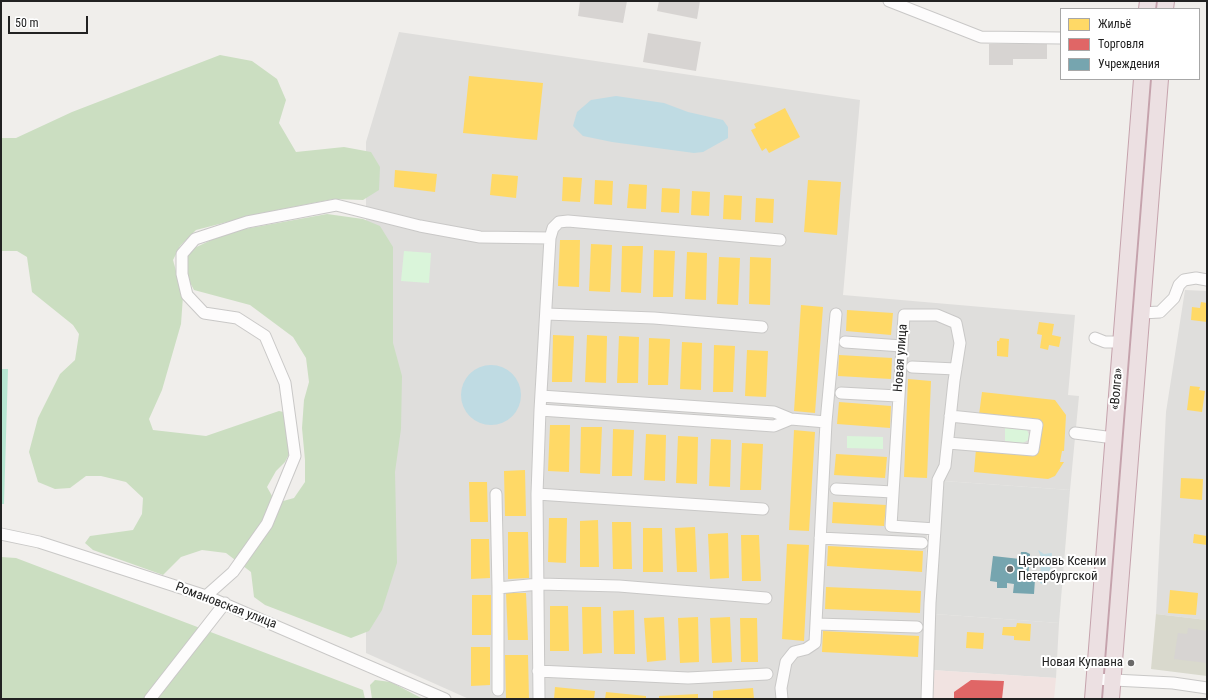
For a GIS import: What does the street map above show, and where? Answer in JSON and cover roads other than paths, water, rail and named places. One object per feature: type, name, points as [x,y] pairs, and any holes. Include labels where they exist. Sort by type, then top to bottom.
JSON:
[{"type":"highway","name":"«Волга»","points":[[1093,699],[1142,80]]},
{"type":"highway","name":"«Волга»","points":[[1111,699],[1160,80]]},
{"type":"street","points":[[889,1],[981,37],[1060,38]]},
{"type":"street","points":[[206,596],[233,572],[267,524],[295,456],[285,383],[265,336],[237,318],[204,313],[187,295],[182,274],[182,254],[195,239],[247,222],[336,205],[420,226],[480,236],[550,238]]},
{"type":"street","points":[[539,699],[537,494],[540,410],[550,238],[553,228],[559,222],[568,221],[780,240]]},
{"type":"street","points":[[1142,313],[1160,312],[1174,298],[1179,285],[1184,280],[1196,278],[1207,280]]},
{"type":"street","points":[[546,314],[654,318],[762,327]]},
{"type":"street","points":[[782,699],[781,688],[786,662],[794,652],[806,649],[814,643],[826,422],[836,314]]},
{"type":"street","name":"Новая улица","points":[[927,699],[938,480],[945,466],[960,343],[956,323],[937,315],[904,315],[898,396],[892,526],[935,529]]},
{"type":"street","points":[[1095,338],[1105,342],[1121,342]]},
{"type":"street","points":[[845,342],[902,346]]},
{"type":"street","points":[[912,367],[956,369]]},
{"type":"street","points":[[841,393],[898,396]]},
{"type":"street","points":[[541,396],[774,412],[791,419],[826,422]]},
{"type":"street","points":[[621,401],[621,415]]},
{"type":"street","points":[[713,408],[713,421]]},
{"type":"street","points":[[540,410],[774,426],[791,419]]},
{"type":"street","points":[[948,442],[1033,450],[1037,425],[950,416]]},
{"type":"street","points":[[1075,433],[1114,438]]},
{"type":"street","points":[[836,489],[893,492]]},
{"type":"street","points":[[496,494],[498,690]]},
{"type":"street","points":[[537,494],[762,509]]},
{"type":"street","name":"Романовская улица","points":[[1,534],[39,542],[225,603],[445,699]]},
{"type":"street","points":[[820,538],[922,543]]},
{"type":"street","points":[[498,588],[539,584],[619,586],[766,598]]},
{"type":"street","points":[[150,699],[225,603]]},
{"type":"street","points":[[816,624],[917,628]]},
{"type":"street","points":[[538,671],[688,678],[766,674]]},
{"type":"street","points":[[1094,679],[1173,683],[1207,688]]},
{"type":"water","points":[[616,96],[664,103],[688,112],[723,120],[728,127],[728,138],[703,152],[694,153],[612,142],[583,136],[573,126],[577,112],[591,100]]},
{"type":"water","points":[[491,365],[508,370],[516,378],[521,395],[516,412],[508,420],[491,425],[474,420],[466,412],[461,395],[466,378],[474,370]]},
{"type":"water","points":[[1038,550],[1044,554],[1052,553],[1049,581],[1044,585],[1040,583],[1041,557]]},
{"type":"place","name":"Церковь Ксении Петербургской","points":[[1010,569]]},
{"type":"place","name":"Новая Купавна","points":[[1131,663]]}]
